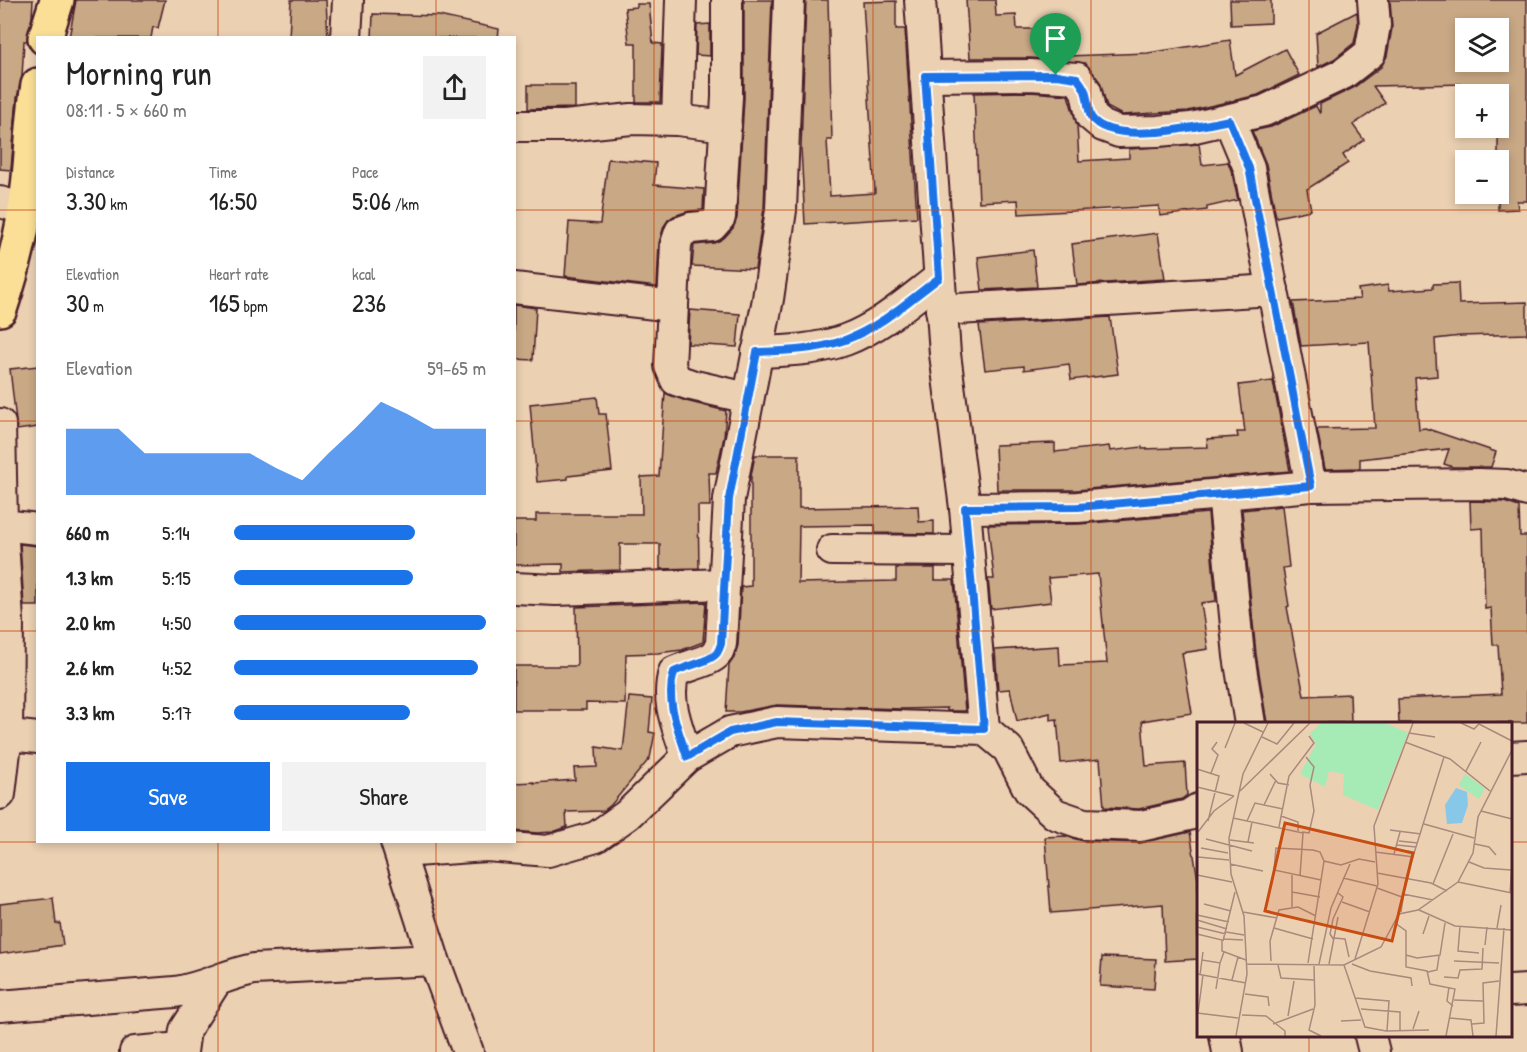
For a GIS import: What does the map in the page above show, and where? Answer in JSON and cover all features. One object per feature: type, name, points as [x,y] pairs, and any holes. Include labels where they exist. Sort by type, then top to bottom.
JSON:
[{"type":"highway","points":[[46,36],[57,0]]},
{"type":"highway","points":[[0,309],[11,277],[13,205],[36,97]]},
{"type":"street","points":[[346,36],[348,0]]},
{"type":"street","points":[[677,120],[681,0]]},
{"type":"street","points":[[727,0],[728,97],[720,217],[712,226],[691,228],[680,232],[676,244],[670,366],[675,380],[748,398]]},
{"type":"street","points":[[687,757],[670,701],[670,686],[674,672],[716,654],[721,644],[729,499],[775,258],[781,210],[789,0]]},
{"type":"street","points":[[920,0],[941,310],[965,508],[984,729]]},
{"type":"street","points":[[925,76],[1030,75],[1077,78],[1086,91],[1091,116],[1103,126],[1119,132],[1191,128],[1264,111],[1343,74],[1370,53],[1375,25],[1373,0]]},
{"type":"street","points":[[516,126],[565,126],[632,119],[677,120],[726,126]]},
{"type":"street","points":[[1229,120],[1249,168],[1311,486]]},
{"type":"street","points":[[757,352],[804,349],[846,339],[872,327],[939,278]]},
{"type":"street","points":[[516,288],[673,306]]},
{"type":"street","points":[[941,310],[1273,290]]},
{"type":"street","points":[[0,424],[3,558],[8,621],[0,794]]},
{"type":"street","points":[[965,508],[1078,507],[1311,486],[1479,483],[1527,491]]},
{"type":"street","points":[[1223,493],[1239,656],[1250,722]]},
{"type":"street","points":[[2,525],[36,529]]},
{"type":"street","points":[[832,550],[968,550]]},
{"type":"street","points":[[516,588],[556,590],[724,584]]},
{"type":"street","points":[[468,1052],[434,960],[398,847],[486,846],[548,851],[596,837],[627,815],[687,757],[730,732],[777,722],[984,729],[1008,749],[1029,790],[1055,814],[1084,824],[1141,826],[1189,815],[1197,810]]},
{"type":"street","points":[[3,734],[36,738]]},
{"type":"street","points":[[1512,757],[1527,756]]},
{"type":"street","points":[[0,1006],[175,993],[196,989],[228,976],[254,969],[434,960]]},
{"type":"street","points":[[135,1052],[182,1050],[185,1030],[215,982]]},
{"type":"street","points":[[1512,991],[1527,990]]},
{"type":"street","points":[[1226,1037],[1228,1052]]},
{"type":"street","points":[[1370,1037],[1374,1052]]},
{"type":"building","points":[[0,0],[33,0],[27,41],[24,41],[11,170],[0,169]]},
{"type":"building","points":[[76,0],[165,0],[158,28],[153,27],[151,36],[69,36]]},
{"type":"building","points":[[291,0],[326,0],[328,36],[289,36]]},
{"type":"building","points":[[744,0],[772,0],[764,208],[755,269],[692,266],[694,245],[714,243],[724,238],[733,228],[737,218],[744,98]]},
{"type":"building","points":[[806,0],[828,0],[832,140],[827,140],[830,196],[875,193],[863,2],[896,1],[896,29],[905,29],[917,217],[805,224],[801,148]]},
{"type":"building","points":[[966,0],[995,0],[996,16],[1016,15],[1017,29],[1067,29],[1067,56],[1148,53],[1230,40],[1235,75],[1285,49],[1299,75],[1258,95],[1188,111],[1122,115],[1107,107],[1100,82],[1085,63],[1031,58],[970,58]]},
{"type":"building","points":[[1230,0],[1271,0],[1271,23],[1231,25]]},
{"type":"building","points":[[1390,0],[1527,0],[1527,201],[1517,201],[1518,209],[1498,210],[1498,204],[1509,204],[1509,150],[1498,150],[1498,138],[1509,138],[1509,84],[1373,86],[1385,103],[1353,125],[1364,140],[1343,155],[1348,163],[1307,189],[1311,210],[1276,217],[1266,164],[1252,131],[1271,127],[1316,106],[1320,114],[1320,104],[1353,88],[1381,67],[1387,56],[1392,28]]},
{"type":"building","points":[[637,4],[649,4],[653,43],[662,44],[660,102],[636,102],[636,43],[629,43],[625,8],[637,7]]},
{"type":"building","points":[[1357,12],[1358,24],[1354,43],[1334,59],[1318,67],[1316,33]]},
{"type":"building","points":[[373,14],[439,16],[499,29],[498,36],[372,36]]},
{"type":"building","points":[[710,24],[710,56],[696,55],[697,25]]},
{"type":"building","points":[[528,85],[575,85],[575,108],[528,109]]},
{"type":"building","points":[[1030,92],[1068,95],[1077,125],[1079,161],[1129,158],[1129,149],[1199,144],[1202,165],[1228,162],[1238,200],[1207,207],[1207,210],[1160,216],[1159,206],[1019,214],[1018,200],[979,202],[974,93]]},
{"type":"building","points":[[608,159],[656,163],[654,185],[704,189],[703,210],[689,211],[674,216],[664,226],[659,243],[657,287],[565,276],[569,222],[600,224]]},
{"type":"building","points":[[1158,233],[1165,279],[1077,285],[1072,244]]},
{"type":"building","points":[[1033,250],[1037,287],[982,290],[978,257]]},
{"type":"building","points":[[1458,283],[1459,304],[1527,302],[1527,334],[1435,339],[1437,376],[1415,378],[1419,429],[1425,428],[1496,452],[1491,467],[1453,467],[1444,464],[1449,449],[1360,459],[1360,468],[1325,469],[1317,429],[1375,428],[1369,342],[1301,346],[1293,302],[1360,299],[1358,289],[1388,285],[1389,291],[1433,288],[1433,284]]},
{"type":"building","points":[[516,305],[536,308],[533,360],[516,359]]},
{"type":"building","points":[[690,310],[740,314],[737,347],[688,344]]},
{"type":"building","points":[[1110,317],[1118,374],[1071,380],[1069,364],[1024,370],[1024,366],[985,370],[979,325]]},
{"type":"building","points":[[36,366],[36,427],[17,430],[10,369]]},
{"type":"building","points":[[1273,381],[1290,471],[1077,490],[997,490],[995,445],[1055,443],[1055,452],[1109,446],[1110,451],[1142,447],[1142,449],[1208,447],[1207,439],[1238,437],[1237,432],[1245,432],[1239,385]]},
{"type":"building","points":[[665,393],[726,411],[724,437],[716,473],[709,473],[710,506],[698,506],[699,568],[660,569],[660,544],[620,544],[620,570],[563,572],[563,564],[516,565],[516,521],[536,521],[536,514],[642,514],[641,477],[659,476]]},
{"type":"building","points":[[597,397],[599,414],[606,414],[612,471],[537,482],[530,404]]},
{"type":"building","points":[[755,455],[799,455],[799,508],[918,506],[919,522],[934,521],[934,534],[875,533],[875,525],[799,526],[798,583],[896,581],[896,568],[935,568],[935,580],[954,580],[965,711],[947,711],[947,708],[901,709],[777,705],[740,712],[726,712],[729,665],[738,645],[741,587],[751,586],[751,476]]},
{"type":"building","points":[[1470,501],[1504,502],[1519,507],[1520,536],[1527,536],[1527,723],[1399,722],[1398,699],[1501,694],[1498,645],[1493,645],[1491,608],[1485,609],[1483,528],[1471,529]]},
{"type":"building","points":[[1282,506],[1289,567],[1283,568],[1289,606],[1287,607],[1304,696],[1350,694],[1351,722],[1267,722],[1256,654],[1242,510]]},
{"type":"building","points":[[1208,513],[1216,601],[1201,603],[1208,649],[1182,653],[1192,713],[1142,721],[1146,766],[1185,763],[1187,795],[1182,799],[1139,809],[1104,807],[1100,759],[1061,763],[1057,719],[1050,720],[1050,713],[1017,721],[1010,689],[998,690],[995,650],[1059,646],[1060,665],[1107,663],[1098,574],[1048,578],[1051,602],[991,609],[988,579],[994,579],[988,525],[1079,524]]},
{"type":"building","points":[[20,544],[36,546],[36,606],[24,606]]},
{"type":"building","points":[[706,602],[703,642],[682,650],[626,654],[625,704],[586,703],[586,710],[516,710],[516,666],[577,666],[576,607]]},
{"type":"building","points":[[629,697],[652,699],[649,732],[655,733],[650,758],[611,805],[603,811],[566,812],[567,827],[553,832],[516,831],[516,783],[575,780],[574,768],[597,767],[596,747],[623,751]]},
{"type":"building","points":[[1190,832],[1197,874],[1197,959],[1165,961],[1163,904],[1051,913],[1045,837],[1065,836],[1083,841],[1140,843]]},
{"type":"building","points":[[53,898],[56,924],[60,923],[63,945],[0,954],[0,904]]},
{"type":"building","points":[[1102,957],[1156,959],[1154,989],[1100,986]]},
{"type":"route","points":[[1056,75],[1077,78],[1086,91],[1091,116],[1103,126],[1119,132],[1191,128],[1229,120],[1249,168],[1311,486],[1078,507],[965,508],[984,729],[777,722],[730,732],[687,757],[670,701],[670,686],[674,672],[716,654],[721,644],[729,499],[757,352],[824,346],[846,339],[872,327],[939,278],[925,76],[1056,75]]}]
